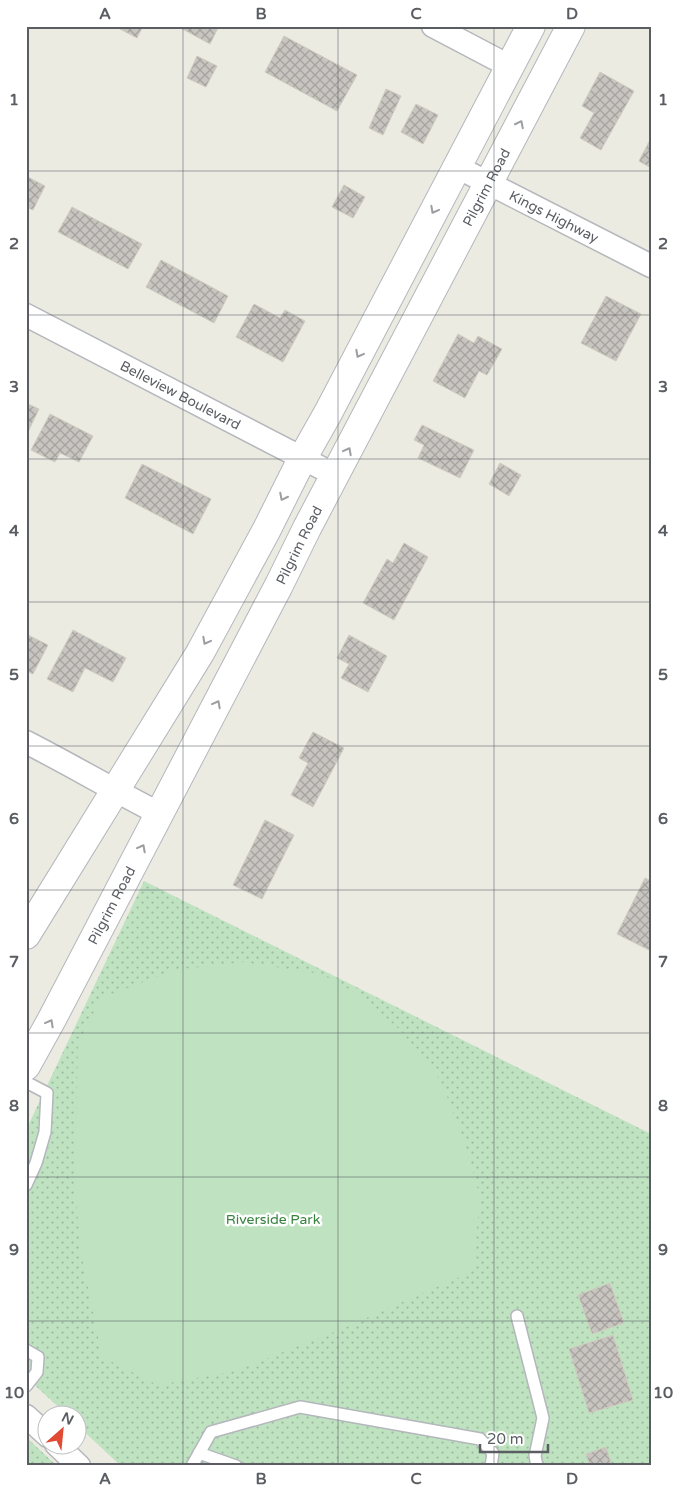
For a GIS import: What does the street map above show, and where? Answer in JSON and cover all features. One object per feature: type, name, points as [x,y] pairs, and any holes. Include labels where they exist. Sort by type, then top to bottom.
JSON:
[{"type":"street","points":[[433,26],[509,66]]},
{"type":"street","points":[[26,935],[200,653],[266,531],[530,26]]},
{"type":"street","name":"Pilgrim Road","points":[[26,1066],[57,1011],[570,26]]},
{"type":"street","name":"Kings Highway","points":[[457,166],[651,266]]},
{"type":"street","name":"Belleview Boulevard","points":[[26,315],[335,475]]},
{"type":"street","points":[[26,742],[160,814]]},
{"type":"street","points":[[26,1416],[38,1427]]},
{"type":"street","points":[[66,1454],[79,1466]]},
{"type":"lane","points":[[26,1082],[47,1094],[45,1132],[36,1163],[26,1185]]},
{"type":"lane","points":[[517,1316],[543,1418],[535,1456],[537,1466]]},
{"type":"lane","points":[[26,1350],[38,1358],[37,1372],[26,1386]]},
{"type":"lane","points":[[192,1466],[211,1432],[300,1407],[480,1439],[493,1452],[491,1466]]},
{"type":"lane","points":[[199,1452],[236,1466]]},
{"type":"green space","name":"Riverside Park","points":[[144,881],[651,1134],[651,1466],[121,1466],[88,1435],[88,1404],[55,1404],[26,1377],[26,1130]]},
{"type":"green space","points":[[243,962],[321,974],[363,997],[401,1031],[441,1081],[463,1138],[480,1196],[473,1271],[339,1330],[235,1371],[158,1385],[102,1357],[80,1247],[75,1181],[78,1043],[101,998],[175,970]]},
{"type":"green space","points":[[26,1437],[38,1448],[38,1454],[44,1454],[58,1466],[26,1466]]},
{"type":"building","points":[[121,26],[143,26],[137,38],[120,29]]},
{"type":"building","points":[[177,26],[219,26],[210,44]]},
{"type":"building","points":[[284,36],[357,75],[337,111],[265,72]]},
{"type":"building","points":[[197,56],[217,66],[206,87],[187,78]]},
{"type":"building","points":[[600,72],[634,91],[601,150],[580,138],[594,113],[582,106]]},
{"type":"building","points":[[386,89],[401,96],[383,135],[369,128]]},
{"type":"building","points":[[416,104],[438,115],[423,144],[401,132]]},
{"type":"building","points":[[651,138],[651,168],[639,161]]},
{"type":"building","points":[[26,176],[45,186],[33,210],[26,207]]},
{"type":"building","points":[[344,185],[365,197],[353,218],[332,207]]},
{"type":"building","points":[[72,207],[142,244],[128,269],[58,232]]},
{"type":"building","points":[[161,260],[228,296],[214,323],[146,287]]},
{"type":"building","points":[[606,296],[641,314],[616,361],[581,343]]},
{"type":"building","points":[[254,304],[280,318],[285,310],[305,321],[283,362],[236,337]]},
{"type":"building","points":[[458,334],[474,343],[478,336],[502,349],[487,375],[479,371],[465,398],[433,381]]},
{"type":"building","points":[[26,403],[39,409],[27,434],[26,434]]},
{"type":"building","points":[[50,414],[93,436],[79,462],[60,453],[55,462],[31,450]]},
{"type":"building","points":[[422,425],[474,450],[460,478],[418,458],[424,445],[414,440]]},
{"type":"building","points":[[500,463],[521,475],[509,496],[489,484]]},
{"type":"building","points":[[142,464],[211,499],[193,534],[125,498]]},
{"type":"building","points":[[404,543],[428,557],[394,620],[363,603],[387,559],[393,563]]},
{"type":"building","points":[[73,630],[126,658],[113,682],[85,668],[73,692],[47,679]]},
{"type":"building","points":[[26,634],[48,645],[33,674],[26,671]]},
{"type":"building","points":[[349,635],[387,656],[368,692],[341,678],[349,664],[337,658]]},
{"type":"building","points":[[313,732],[344,748],[313,807],[291,795],[308,763],[299,758]]},
{"type":"building","points":[[265,820],[294,835],[262,899],[233,885]]},
{"type":"building","points":[[645,878],[651,881],[651,951],[617,934]]},
{"type":"building","points":[[610,1283],[624,1323],[592,1334],[578,1295]]},
{"type":"building","points":[[613,1335],[633,1400],[589,1413],[569,1349]]},
{"type":"building","points":[[606,1447],[612,1466],[590,1466],[586,1454]]}]
